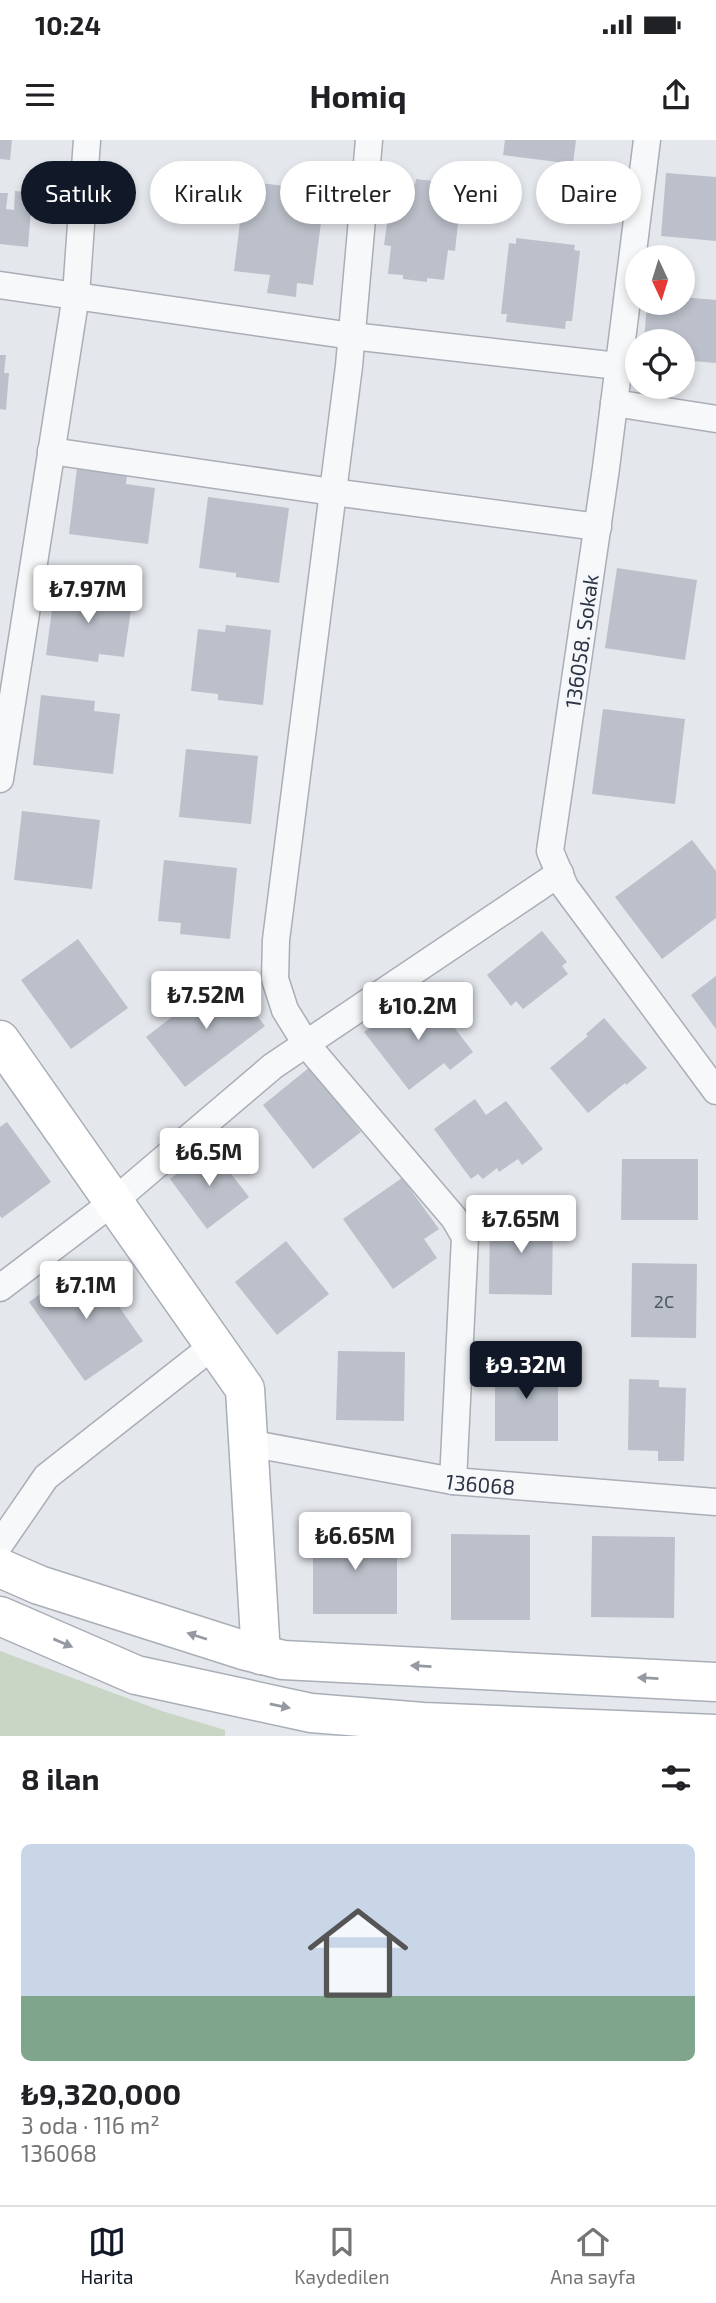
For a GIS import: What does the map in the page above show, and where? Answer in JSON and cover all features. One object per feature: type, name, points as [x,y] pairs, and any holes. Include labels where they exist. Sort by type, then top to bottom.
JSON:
[{"type":"main road","points":[[0,1040],[245,1389],[261,1655]]},
{"type":"main road","points":[[0,1568],[39,1585],[283,1660],[716,1682]]},
{"type":"main road","points":[[0,1616],[136,1675],[311,1713],[424,1722],[716,1734]]},
{"type":"street","points":[[0,779],[6,704],[76,295],[86,140]]},
{"type":"street","points":[[369,140],[352,336],[276,940],[275,979],[285,1010],[306,1044],[454,1218],[465,1237],[453,1481]]},
{"type":"street","name":"136058. Sokak","points":[[647,140],[614,403],[550,851],[565,887],[716,1091]]},
{"type":"street","points":[[0,285],[352,336],[618,366]]},
{"type":"street","points":[[614,403],[716,419]]},
{"type":"street","points":[[51,451],[597,527]]},
{"type":"street","points":[[0,1288],[113,1202],[273,1066],[560,873]]},
{"type":"street","points":[[0,1544],[46,1477],[214,1345]]},
{"type":"street","name":"136068","points":[[248,1443],[453,1481],[716,1502]]},
{"type":"green space","points":[[0,1651],[162,1711],[225,1730],[225,1736],[0,1736]]},
{"type":"building","points":[[0,140],[12,140],[10,160],[0,159]]},
{"type":"building","points":[[505,140],[576,140],[573,161],[503,155]]},
{"type":"building","points":[[666,173],[716,177],[716,241],[661,236]]},
{"type":"building","points":[[416,179],[429,180],[429,224],[458,224],[455,251],[448,250],[444,280],[427,278],[427,282],[388,274],[391,246],[384,245],[387,224],[415,224]]},
{"type":"building","points":[[266,184],[280,185],[280,224],[321,224],[313,285],[297,283],[296,297],[267,293],[270,275],[234,271],[240,224],[266,224]]},
{"type":"building","points":[[15,191],[21,192],[21,224],[30,224],[28,247],[0,244],[0,193],[8,193],[6,209],[14,210]]},
{"type":"building","points":[[516,238],[575,245],[574,250],[580,251],[572,321],[566,321],[565,329],[506,322],[507,314],[501,314],[509,243],[516,244]]},
{"type":"building","points":[[695,298],[716,300],[716,363],[695,361],[695,329],[645,329],[646,315],[695,315]]},
{"type":"building","points":[[0,355],[6,355],[4,373],[9,373],[6,410],[0,409]]},
{"type":"building","points":[[77,468],[127,474],[126,484],[155,488],[148,544],[69,534]]},
{"type":"building","points":[[208,497],[289,508],[279,583],[199,568]]},
{"type":"building","points":[[617,568],[697,580],[685,660],[605,648]]},
{"type":"building","points":[[55,587],[113,595],[112,600],[132,603],[124,657],[99,654],[98,662],[46,655]]},
{"type":"building","points":[[226,625],[271,630],[263,705],[218,700],[218,694],[191,691],[198,629],[225,632]]},
{"type":"building","points":[[41,695],[95,701],[94,711],[120,714],[113,774],[33,765]]},
{"type":"building","points":[[603,709],[685,719],[675,804],[592,794]]},
{"type":"building","points":[[186,749],[258,756],[251,824],[179,817]]},
{"type":"building","points":[[22,811],[100,820],[92,889],[14,880]]},
{"type":"building","points":[[692,840],[716,871],[716,918],[662,959],[615,897]]},
{"type":"building","points":[[164,860],[237,868],[230,939],[180,934],[181,923],[158,921]]},
{"type":"building","points":[[542,931],[567,962],[562,966],[568,974],[523,1009],[516,1001],[511,1006],[487,975]]},
{"type":"building","points":[[78,939],[128,1008],[71,1049],[21,980]]},
{"type":"building","points":[[226,975],[265,1026],[185,1087],[146,1037]]},
{"type":"building","points":[[716,976],[716,1029],[691,995]]},
{"type":"building","points":[[431,997],[473,1052],[450,1070],[444,1063],[409,1090],[364,1032],[396,1008],[403,1018]]},
{"type":"building","points":[[604,1018],[647,1068],[588,1113],[550,1068],[588,1036],[586,1034]]},
{"type":"building","points":[[310,1067],[361,1132],[313,1169],[263,1105]]},
{"type":"building","points":[[475,1099],[486,1115],[506,1101],[543,1149],[522,1165],[518,1159],[499,1172],[497,1168],[483,1179],[478,1174],[471,1179],[434,1129]]},
{"type":"building","points":[[7,1122],[51,1182],[2,1218],[0,1127]]},
{"type":"building","points":[[211,1148],[249,1197],[207,1229],[170,1179]]},
{"type":"building","points":[[622,1159],[698,1159],[698,1220],[621,1220]]},
{"type":"building","points":[[402,1178],[439,1229],[424,1239],[437,1258],[393,1289],[343,1219]]},
{"type":"building","points":[[490,1216],[553,1216],[552,1295],[489,1294]]},
{"type":"building","points":[[286,1241],[329,1294],[277,1335],[235,1282]]},
{"type":"building","points":[[87,1261],[143,1341],[85,1381],[29,1302]]},
{"type":"building","points":[[632,1263],[697,1264],[696,1338],[631,1337]]},
{"type":"building","points":[[338,1351],[405,1352],[404,1421],[336,1420]]},
{"type":"building","points":[[495,1358],[532,1358],[532,1365],[558,1365],[558,1441],[495,1441]]},
{"type":"building","points":[[629,1379],[659,1380],[659,1387],[686,1388],[684,1461],[658,1461],[658,1451],[628,1450]]},
{"type":"building","points":[[313,1529],[397,1529],[397,1614],[313,1614]]},
{"type":"building","points":[[451,1534],[530,1535],[530,1620],[451,1620]]},
{"type":"building","points":[[592,1536],[675,1537],[674,1618],[591,1617]]}]
